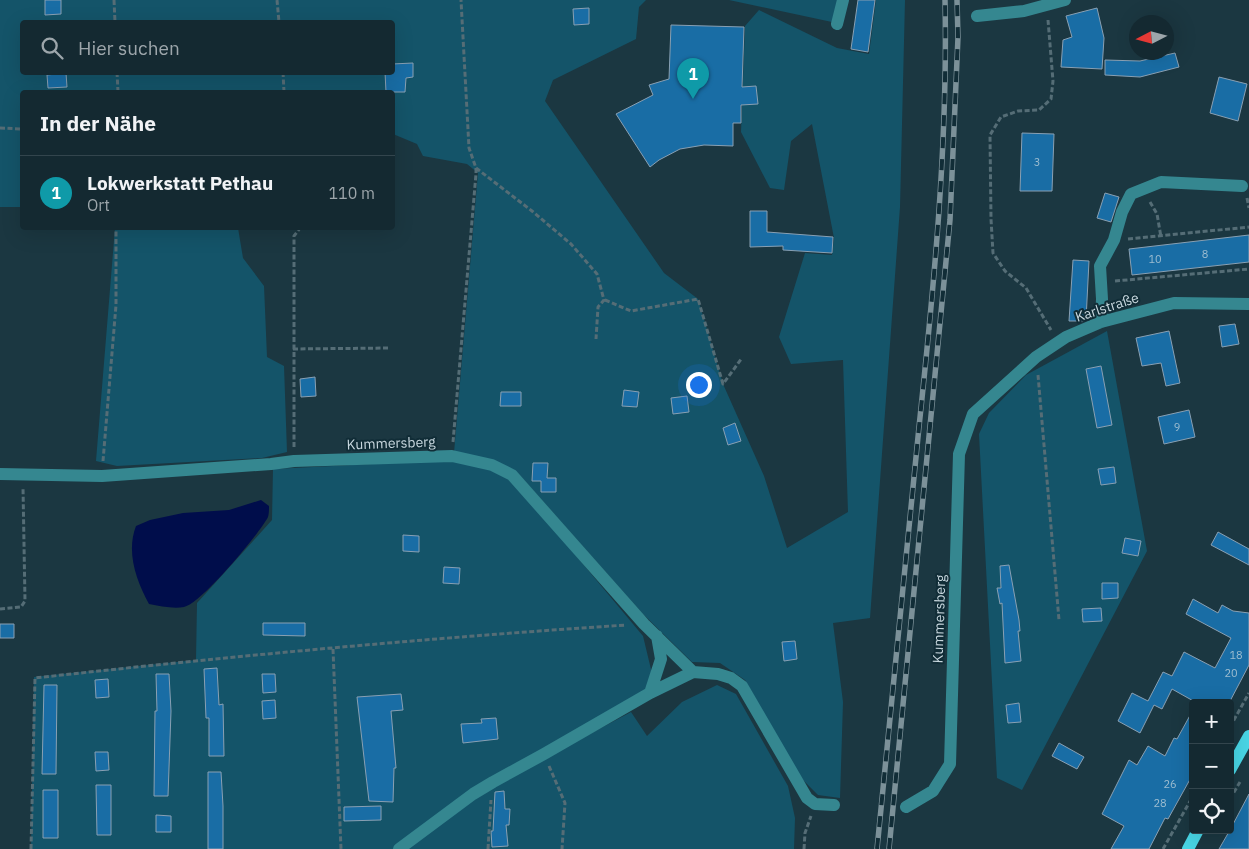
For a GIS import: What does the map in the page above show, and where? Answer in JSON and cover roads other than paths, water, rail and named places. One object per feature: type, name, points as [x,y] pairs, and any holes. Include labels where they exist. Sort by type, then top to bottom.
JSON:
[{"type":"main road","points":[[1234,763],[1249,736]]},
{"type":"main road","points":[[1188,849],[1196,834]]},
{"type":"street","points":[[837,24],[843,0]]},
{"type":"street","points":[[977,16],[1024,10],[1065,0]]},
{"type":"street","points":[[1101,322],[1100,266],[1114,240],[1122,212],[1131,194],[1161,182],[1242,186]]},
{"type":"street","name":"Karlstraße","points":[[973,414],[1036,357],[1059,341],[1101,322],[1174,303],[1249,304]]},
{"type":"street","name":"Kummersberg","points":[[906,807],[933,791],[950,764],[959,454],[973,414]]},
{"type":"street","name":"Kummersberg","points":[[0,474],[102,476],[262,465],[294,460],[452,456],[492,465],[512,475],[644,624],[693,672]]},
{"type":"street","points":[[650,694],[661,659],[657,636]]},
{"type":"street","points":[[400,849],[473,794],[650,694],[693,672],[718,674],[731,678],[742,686],[807,798],[815,804],[834,805]]},
{"type":"railway","points":[[877,849],[935,267],[942,161],[945,0]]},
{"type":"railway","points":[[889,849],[950,220],[958,37],[957,0]]},
{"type":"place","name":"Lokwerkstatt Pethau","points":[[693,99]]}]
